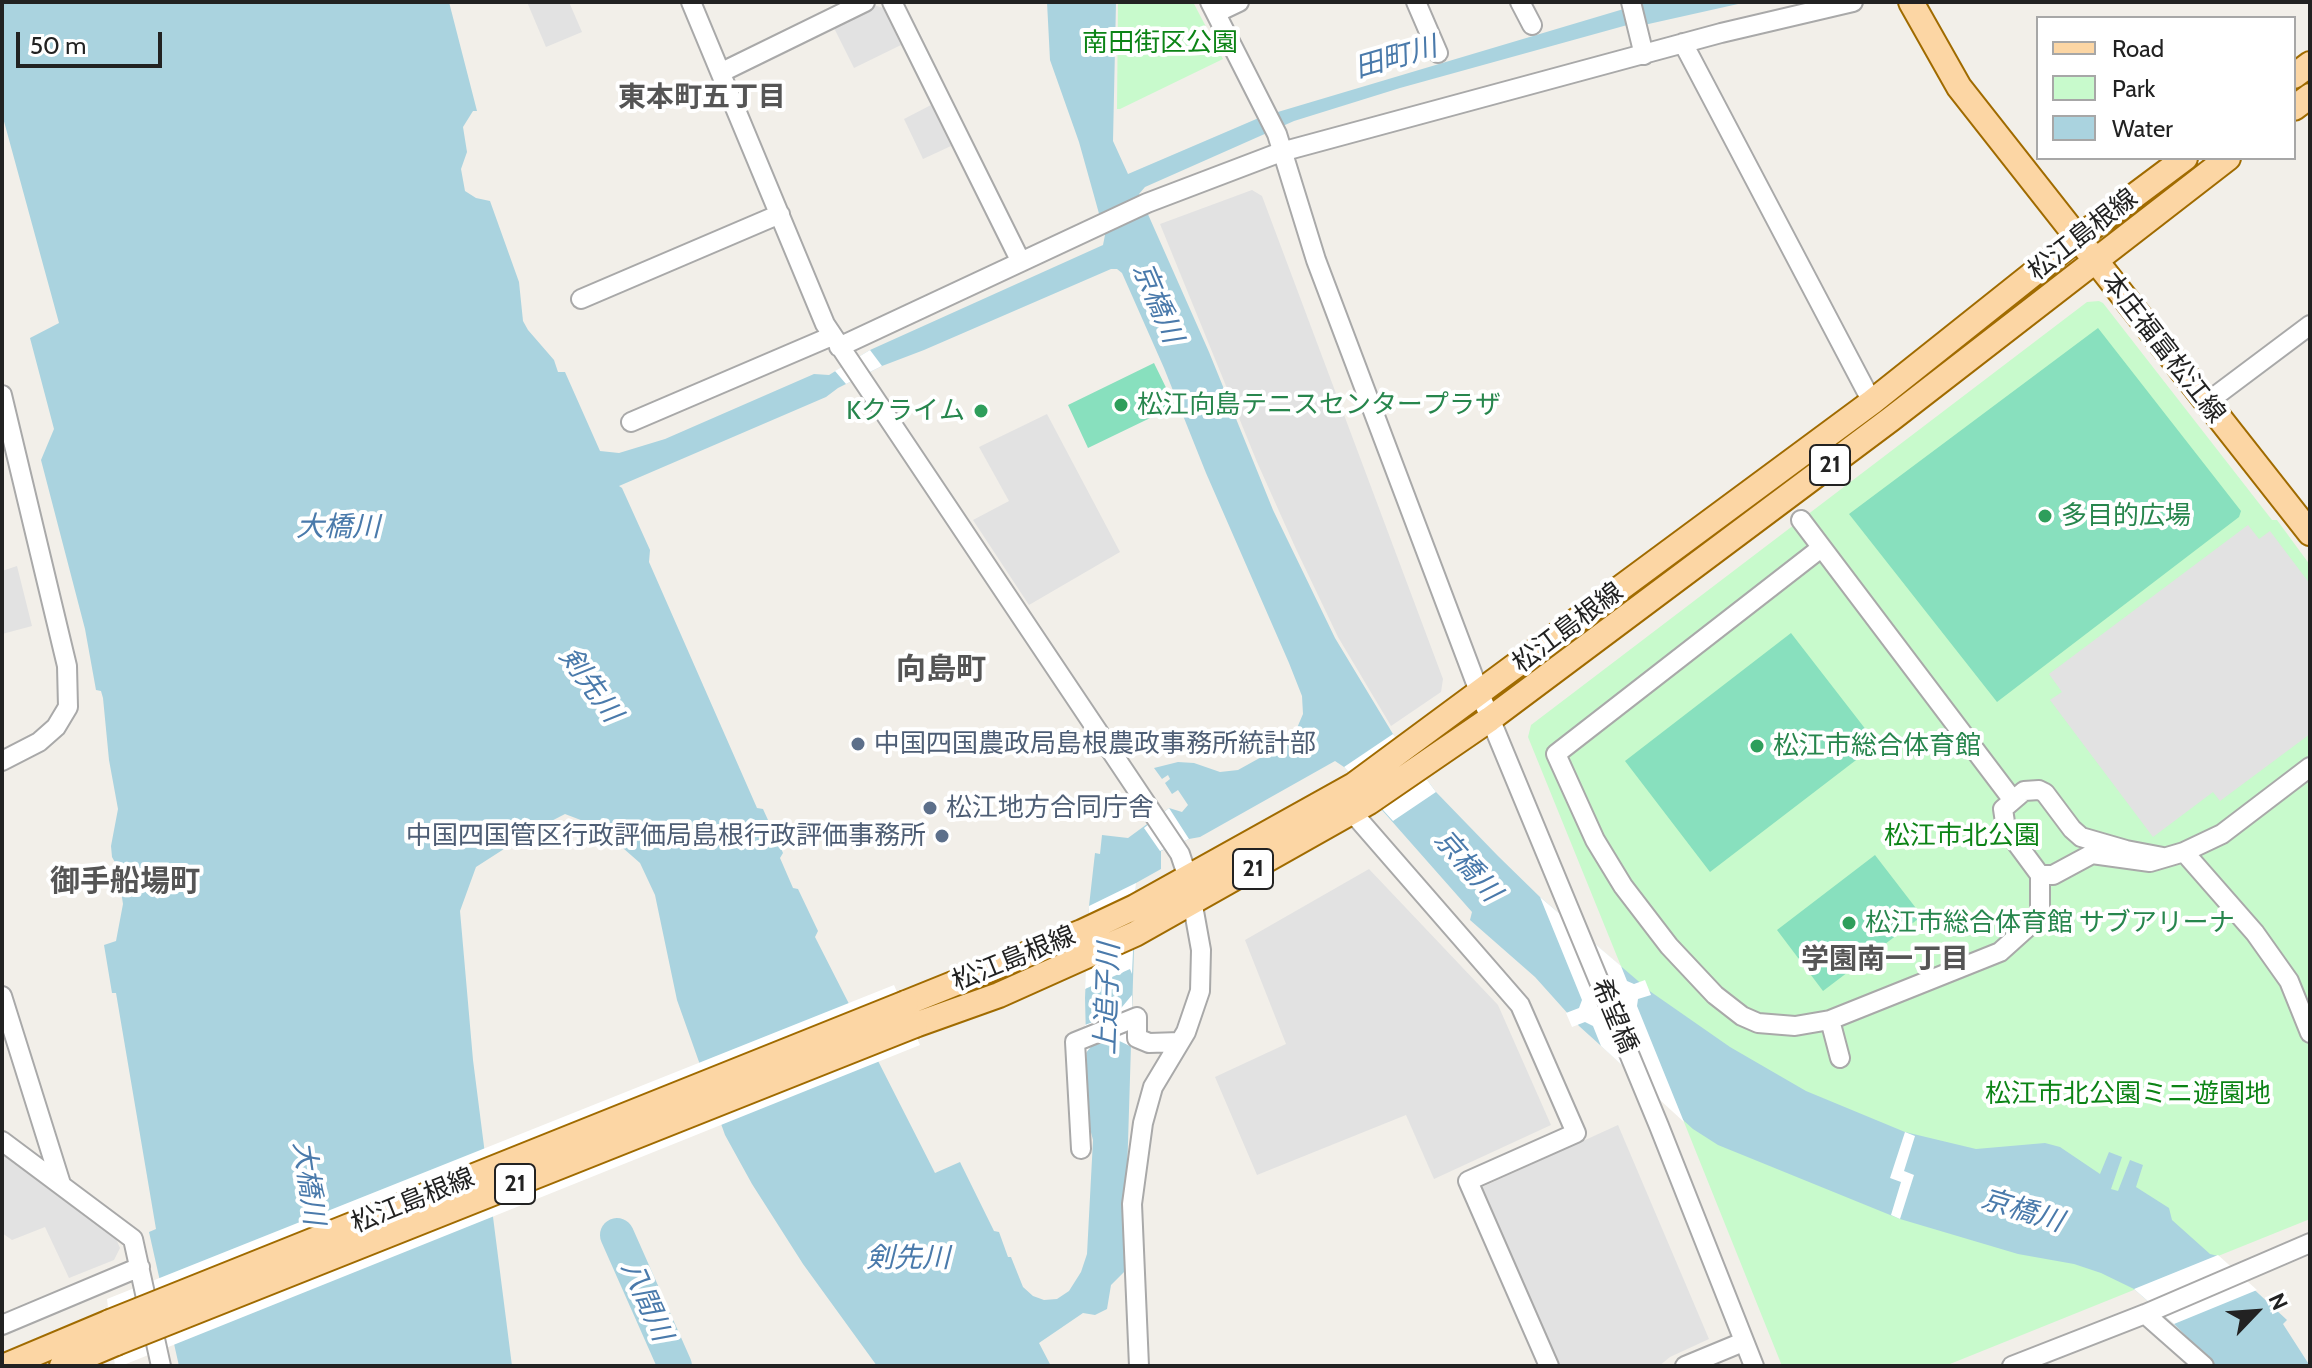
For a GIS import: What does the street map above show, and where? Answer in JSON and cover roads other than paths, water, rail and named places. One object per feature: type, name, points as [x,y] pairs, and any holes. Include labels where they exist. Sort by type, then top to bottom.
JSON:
[{"type":"main road","name":"本庄福富松江線","points":[[1911,2],[1959,87],[2310,533]]},
{"type":"main road","name":"松江島根線","points":[[910,1014],[999,995],[1135,934],[1192,904],[1358,800],[1413,743],[1872,402],[2078,238],[2182,160]]},
{"type":"main road","name":"松江島根線","points":[[5,1366],[113,1333],[910,1014],[1427,764],[1891,419],[2225,160]]},
{"type":"main road","name":"松江島根線","points":[[62,1366],[113,1333]]},
{"type":"street","points":[[691,2],[839,346],[1180,854],[1188,878],[1201,950],[1200,991],[1180,1042],[1153,1087],[1143,1123],[1132,1204],[1139,1366]]},
{"type":"street","points":[[722,72],[865,2]]},
{"type":"street","points":[[892,2],[1021,262]]},
{"type":"street","points":[[1213,8],[1239,2]]},
{"type":"street","points":[[1416,2],[1438,53]]},
{"type":"street","points":[[1520,2],[1532,25]]},
{"type":"street","points":[[1631,2],[1644,55]]},
{"type":"street","points":[[631,422],[839,346],[1279,143],[1853,2]]},
{"type":"street","name":"希望橋","points":[[1213,8],[1267,109],[1316,260],[1480,694],[1659,1126],[1754,1366]]},
{"type":"street","points":[[1683,43],[1872,402]]},
{"type":"street","points":[[581,299],[780,214]]},
{"type":"street","points":[[2206,403],[2310,325]]},
{"type":"street","points":[[2,395],[67,666],[68,707],[56,727],[39,742],[2,761]]},
{"type":"street","points":[[1801,520],[2012,799]]},
{"type":"street","points":[[1821,548],[1556,754],[1595,840],[1623,886],[1669,946],[1715,995],[1742,1016],[1773,1027],[1795,1026],[1830,1020],[2000,952],[2040,916],[2040,875],[2006,829],[2003,809],[2024,791],[2039,790],[2045,793],[2081,837],[2163,857]]},
{"type":"street","points":[[2040,875],[2053,875],[2092,854],[2150,862],[2184,852],[2222,834],[2310,767]]},
{"type":"street","points":[[1358,800],[1520,1005],[1576,1133],[1468,1181],[1549,1366]]},
{"type":"street","points":[[2184,852],[2255,933],[2289,981],[2310,1033]]},
{"type":"street","points":[[2,996],[61,1184]]},
{"type":"street","points":[[1081,1149],[1075,1042],[1137,1017],[1137,1038],[1149,1043],[1180,1042]]},
{"type":"street","points":[[1830,1020],[1840,1058]]},
{"type":"street","points":[[2,1141],[133,1239],[161,1366]]},
{"type":"street","points":[[2012,1366],[2145,1314],[2310,1243]]},
{"type":"street","points":[[2,1325],[140,1267]]},
{"type":"street","points":[[2145,1314],[2204,1366]]},
{"type":"street","points":[[1685,1366],[1743,1342]]},
{"type":"water","name":"大橋川","points":[[2,2],[449,2],[477,111],[473,111],[463,127],[467,152],[461,169],[465,191],[476,198],[490,201],[519,282],[523,321],[554,360],[558,372],[565,372],[600,451],[619,453],[665,439],[814,374],[829,375],[870,350],[1103,245],[1105,235],[1079,142],[1050,60],[1047,2],[1116,2],[1113,141],[1128,174],[1261,117],[1637,3],[1747,2],[1644,25],[1631,24],[1294,121],[1145,187],[1139,194],[1209,352],[1273,510],[1335,638],[1393,734],[1436,792],[1498,856],[1540,897],[1651,992],[1730,1047],[1806,1091],[1905,1132],[1976,1149],[2045,1143],[2060,1147],[2100,1174],[2109,1152],[2122,1157],[2111,1189],[2118,1191],[2130,1160],[2143,1165],[2136,1187],[2169,1208],[2172,1220],[2210,1254],[2218,1256],[2287,1320],[2283,1324],[2310,1366],[2216,1366],[2134,1289],[2101,1273],[2074,1264],[2018,1254],[1900,1219],[1718,1145],[1693,1129],[1579,1026],[1535,977],[1470,920],[1472,912],[1344,767],[1335,761],[1200,837],[1161,851],[1161,869],[1136,883],[1124,1272],[1111,1285],[1107,1309],[1095,1315],[1083,1313],[1039,1343],[1051,1366],[877,1366],[803,1264],[725,1135],[677,1000],[655,895],[640,863],[599,827],[565,814],[476,867],[460,911],[473,1060],[512,1366],[179,1366],[149,1232],[156,1229],[116,993],[112,993],[104,945],[116,941],[123,904],[117,866],[112,857],[118,809],[103,698],[101,691],[96,690],[85,629],[41,460],[54,429],[30,338],[59,323],[2,114]],"holes":[[[1117,269],[1122,273],[1164,368],[1289,663],[1302,696],[1303,714],[1289,737],[1238,770],[1220,772],[1194,763],[1178,762],[1154,768],[1162,779],[1168,775],[1170,779],[1165,783],[1172,794],[1178,790],[1188,805],[1182,812],[1169,808],[1128,838],[1102,835],[1100,854],[1095,853],[1089,906],[1085,998],[1088,1121],[1093,1140],[1087,1254],[1081,1272],[1069,1291],[1057,1299],[1044,1300],[1023,1287],[999,1232],[994,1231],[960,1162],[935,1173],[815,937],[818,931],[798,889],[793,888],[780,858],[783,853],[763,809],[757,808],[649,562],[650,550],[619,486],[826,397],[882,366]]]},
{"type":"waterway","name":"八間川","points":[[617,1235],[675,1366]]},
{"type":"place","name":"松江向島テニスセンタープラザ","points":[[1121,405]]},
{"type":"place","name":"Kクライム","points":[[981,411]]},
{"type":"place","name":"多目的広場","points":[[2045,516]]},
{"type":"place","name":"中国四国農政局島根農政事務所統計部","points":[[858,744]]},
{"type":"place","name":"松江市総合体育館","points":[[1757,746]]},
{"type":"place","name":"松江地方合同庁舎","points":[[930,808]]},
{"type":"place","name":"中国四国管区行政評価局島根行政評価事務所","points":[[942,836]]},
{"type":"place","name":"松江市総合体育館 サブアリーナ","points":[[1849,923]]},
{"type":"district","name":"東本町五丁目","points":[[702,98]]},
{"type":"district","name":"向島町","points":[[941,670]]},
{"type":"district","name":"御手船場町","points":[[125,882]]},
{"type":"district","name":"学園南一丁目","points":[[1885,960]]},
{"type":"park label","name":"南田街区公園","points":[[1160,43]]},
{"type":"park label","name":"松江市北公園","points":[[1962,836]]},
{"type":"park label","name":"松江市北公園ミニ遊園地","points":[[2128,1094]]},
{"type":"water label","name":"田町川","points":[[1396,58]]},
{"type":"water label","name":"京橋川","points":[[1157,303]]},
{"type":"water label","name":"剣先川","points":[[590,685]]},
{"type":"water label","name":"京橋川","points":[[1467,866]]},
{"type":"water label","name":"上追子川","points":[[1108,999]]},
{"type":"water label","name":"京橋川","points":[[2022,1211]]},
{"type":"water label","name":"剣先川","points":[[908,1259]]}]
